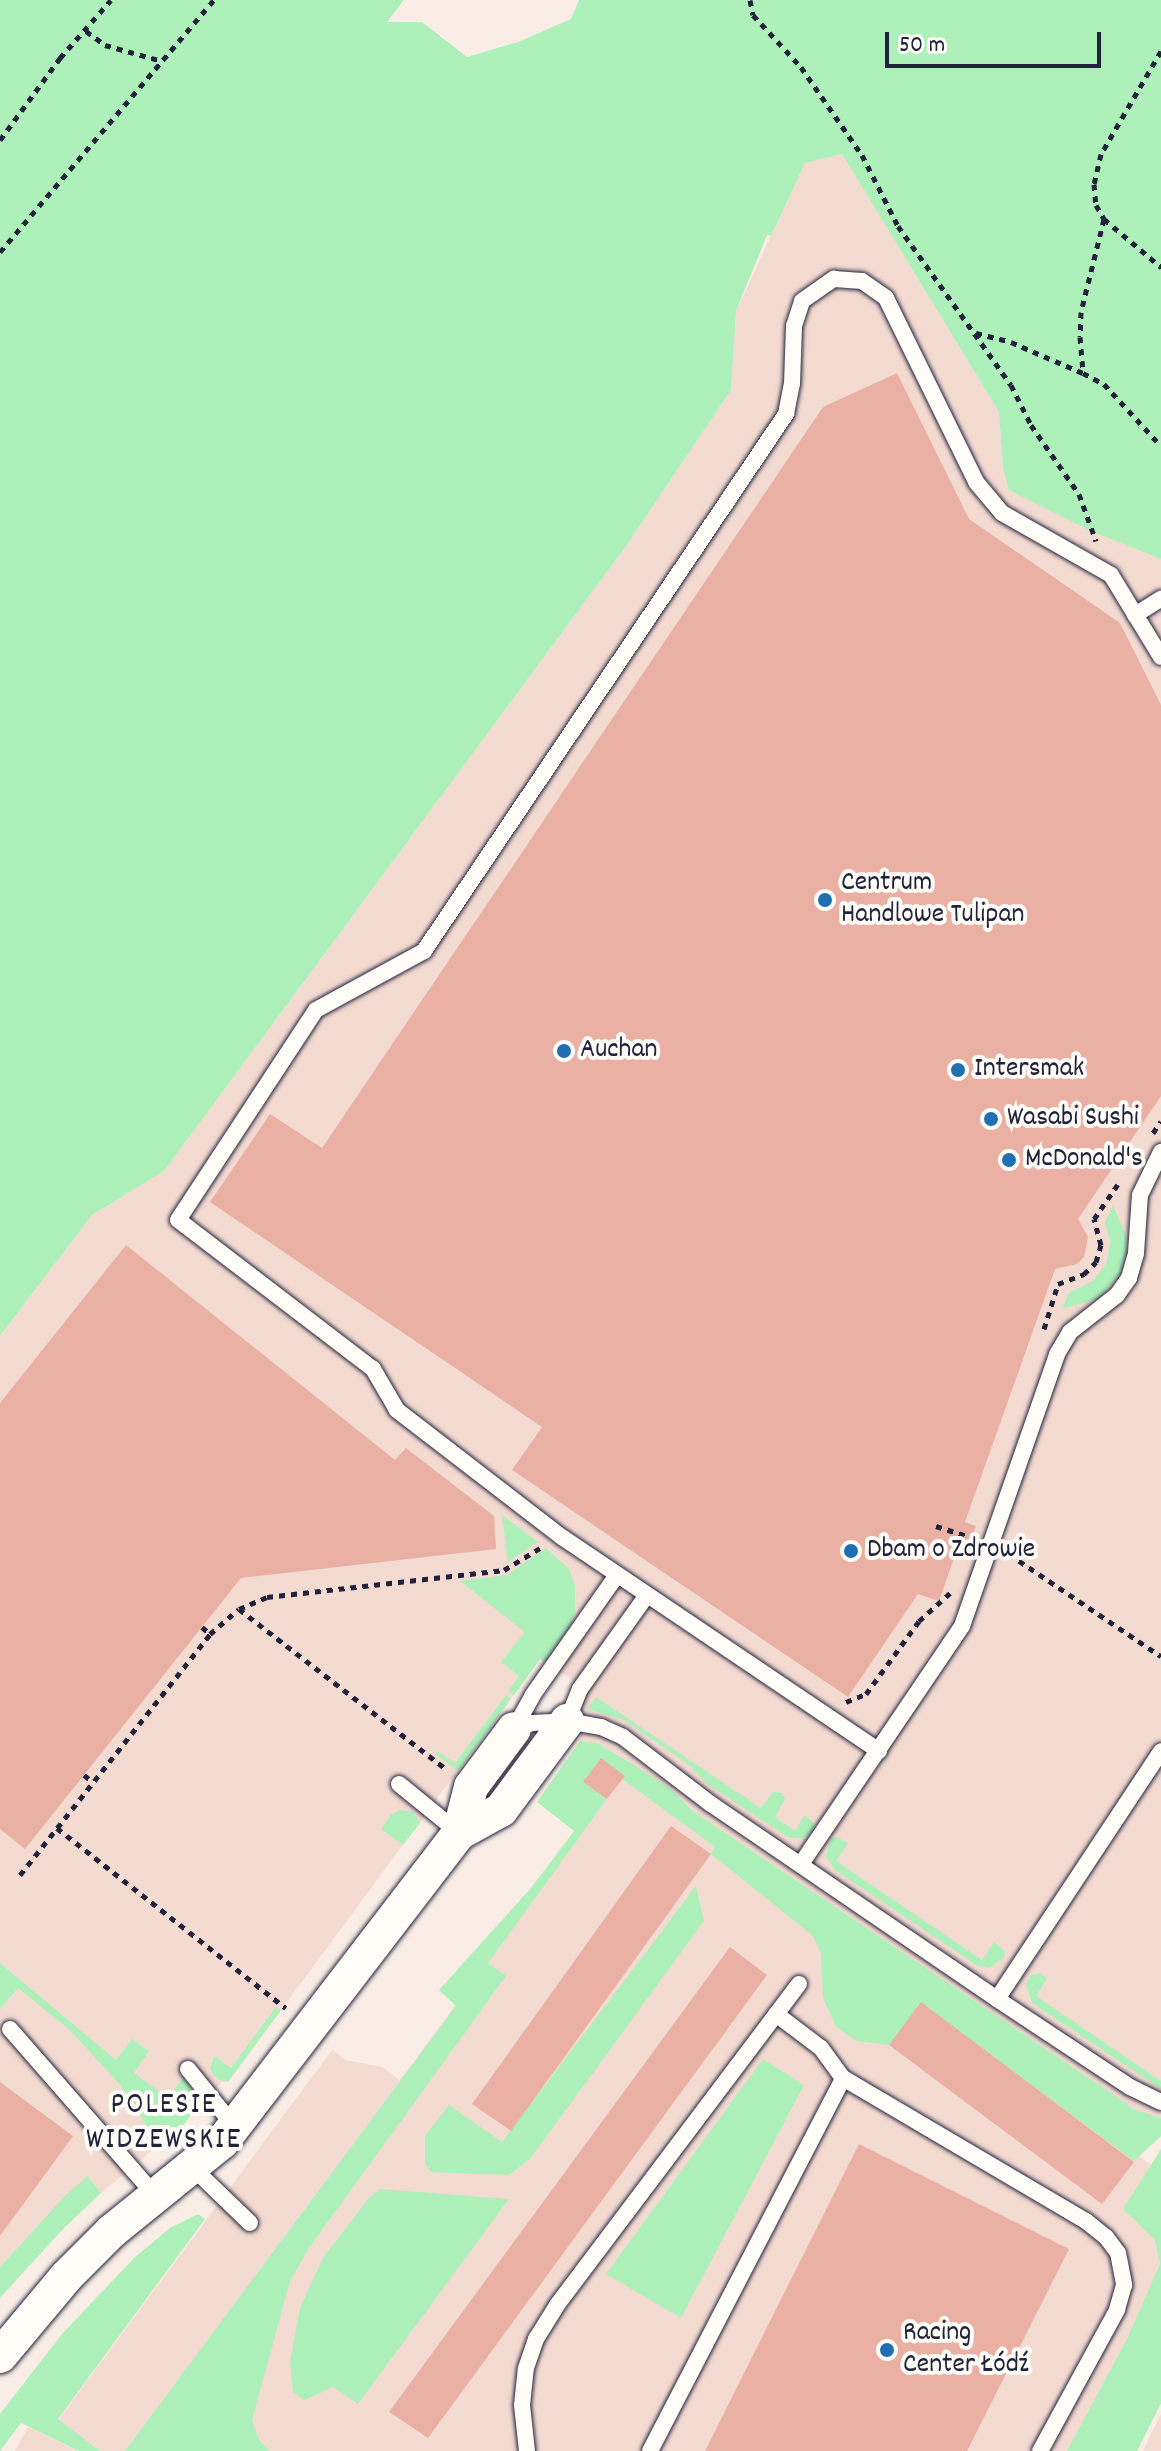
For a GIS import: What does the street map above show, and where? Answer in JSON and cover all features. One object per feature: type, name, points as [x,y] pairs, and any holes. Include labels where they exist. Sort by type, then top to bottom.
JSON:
[{"type":"street","points":[[459,1833],[501,1810],[567,1721]]},
{"type":"street","points":[[0,2356],[66,2277],[155,2195],[193,2168],[234,2126],[459,1833],[471,1787],[514,1729]]},
{"type":"lane","points":[[879,1751],[563,1538],[397,1410],[373,1369],[178,1220],[316,1010],[424,951],[786,414],[792,384],[794,326],[802,301],[834,279],[862,281],[886,298],[976,482],[1002,513],[1111,575],[1161,657]]},
{"type":"lane","points":[[1135,615],[1161,599]]},
{"type":"lane","points":[[801,1864],[962,1626],[1063,1342],[1078,1324],[1117,1295],[1129,1278],[1136,1253],[1140,1195],[1161,1152]]},
{"type":"lane","points":[[514,1729],[532,1696],[617,1575]]},
{"type":"lane","points":[[567,1721],[580,1689],[647,1595]]},
{"type":"lane","points":[[514,1729],[532,1723],[567,1721],[591,1724],[623,1737],[711,1804],[997,1999],[1130,2087],[1161,2102]]},
{"type":"lane","points":[[997,1999],[1161,1751]]},
{"type":"lane","points":[[399,1784],[459,1833]]},
{"type":"lane","points":[[527,2451],[522,2405],[526,2368],[536,2339],[557,2305],[799,1984]]},
{"type":"lane","points":[[776,2014],[821,2048],[843,2078],[1086,2221],[1106,2237],[1118,2253],[1124,2273],[1117,2310],[1040,2451]]},
{"type":"lane","points":[[10,2029],[155,2195]]},
{"type":"lane","points":[[188,2069],[234,2126]]},
{"type":"lane","points":[[650,2451],[843,2078]]},
{"type":"lane","points":[[193,2168],[250,2223]]},
{"type":"path","points":[[0,140],[60,58],[111,0]]},
{"type":"path","points":[[0,252],[214,0]]},
{"type":"path","points":[[750,0],[753,15],[801,67],[862,155],[898,226],[974,332],[1079,494],[1111,575]]},
{"type":"path","points":[[86,31],[105,45],[162,61]]},
{"type":"path","points":[[1161,51],[1101,154],[1094,184],[1096,205],[1104,219],[1161,267]]},
{"type":"path","points":[[1083,373],[1081,312],[1104,219]]},
{"type":"path","points":[[974,332],[1011,342],[1104,384],[1161,446]]},
{"type":"path","points":[[1144,1145],[1161,1121]]},
{"type":"path","points":[[1039,1344],[1058,1284],[1084,1274],[1100,1252],[1094,1219],[1119,1182]]},
{"type":"path","points":[[970,1553],[978,1540],[980,1524]]},
{"type":"path","points":[[936,1526],[978,1540]]},
{"type":"path","points":[[20,1875],[210,1634],[239,1609],[267,1597],[504,1570],[550,1541],[563,1538]]},
{"type":"path","points":[[999,1547],[1161,1656]]},
{"type":"path","points":[[834,1694],[850,1703],[866,1694],[919,1621],[959,1582]]},
{"type":"path","points":[[239,1609],[457,1777]]},
{"type":"path","points":[[202,1627],[210,1634]]},
{"type":"path","points":[[84,1775],[93,1782]]},
{"type":"path","points":[[57,1828],[286,2008]]},
{"type":"shaded area","points":[[842,154],[999,412],[1003,468],[1010,490],[1091,531],[1161,559],[1161,2118],[1134,2109],[693,1811],[672,1790],[636,1766],[597,1743],[580,1741],[587,1710],[582,1705],[588,1690],[540,1659],[228,2082],[221,2082],[197,2114],[196,2108],[169,2143],[159,2145],[101,2193],[88,2177],[0,2267],[0,2009],[18,1987],[0,1977],[0,1336],[92,1215],[164,1171],[626,546],[731,390],[736,311],[805,163]]},
{"type":"shaded area","points":[[622,1779],[1161,2172],[1161,2403],[1137,2451],[179,2451],[324,2188],[125,2451],[100,2451],[58,2420],[332,2050],[346,2060],[382,2067],[400,2080]]},
{"type":"shaded area","points":[[1161,2414],[1161,2451],[1143,2451]]},
{"type":"shaded area","points":[[28,2427],[78,2451],[15,2451]]},
{"type":"green space","points":[[0,0],[404,0],[387,22],[422,22],[467,57],[518,42],[571,19],[579,0],[1161,0],[1161,559],[1091,531],[1009,490],[1003,468],[999,412],[842,154],[805,163],[771,236],[767,235],[736,311],[731,390],[626,546],[164,1171],[92,1215],[0,1336]]},
{"type":"green space","points":[[1113,1206],[1126,1235],[1127,1251],[1120,1274],[1100,1298],[1062,1309],[1069,1293],[1093,1281],[1107,1262],[1110,1241],[1105,1222]]},
{"type":"green space","points":[[502,1515],[538,1542],[508,1562]]},
{"type":"green space","points":[[546,1548],[569,1569],[575,1586],[575,1613],[569,1628],[544,1662],[540,1659],[514,1695],[508,1691],[519,1676],[501,1662],[525,1632],[460,1581],[507,1575]]},
{"type":"green space","points":[[506,1695],[511,1699],[458,1771],[435,1754],[437,1751],[455,1763]]},
{"type":"green space","points":[[596,1697],[761,1808],[773,1792],[782,1793],[785,1799],[775,1817],[795,1831],[805,1815],[815,1824],[812,1832],[804,1838],[789,1838],[706,1783],[688,1764],[622,1719],[587,1709]]},
{"type":"green space","points":[[580,1741],[597,1743],[636,1766],[672,1790],[693,1811],[1134,2109],[1161,2118],[1161,2136],[1134,2161],[921,2003],[889,2045],[857,2041],[836,2027],[823,1998],[821,1953],[813,1936],[711,1854],[715,1847],[622,1779],[583,1782],[607,1799],[488,1963],[506,1976],[309,2248],[290,2281],[252,2420],[259,2440],[269,2451],[125,2451],[456,2006],[439,1990],[531,1888],[574,1831],[537,1802]]},
{"type":"green space","points":[[401,1810],[413,1812],[420,1823],[403,1845],[381,1829],[392,1814]]},
{"type":"green space","points":[[837,1837],[848,1843],[836,1861],[982,1960],[994,1942],[1005,1951],[1004,1958],[989,1968],[976,1965],[835,1870],[826,1857],[831,1838]]},
{"type":"green space","points":[[696,1886],[704,1921],[530,2159],[509,2175],[431,2172],[425,2163],[425,2136],[449,2105],[502,2142]]},
{"type":"green space","points":[[0,1963],[116,2060],[132,2039],[149,2051],[134,2073],[168,2098],[184,2077],[193,2090],[197,2107],[169,2144],[159,2145],[121,2086],[70,2030],[18,1988],[0,2009]]},
{"type":"green space","points":[[1039,1973],[1047,1978],[1036,1996],[1161,2081],[1161,2089],[1032,2003],[1026,1984],[1030,1976]]},
{"type":"green space","points":[[276,2007],[281,2010],[228,2082],[217,2079],[210,2069],[214,2056],[231,2068]]},
{"type":"green space","points":[[763,2059],[804,2085],[681,2318],[606,2274]]},
{"type":"green space","points":[[1161,2149],[1161,2403],[1137,2451],[1067,2451],[1127,2339],[1160,2264],[1155,2240],[1123,2209]]},
{"type":"green space","points":[[88,2176],[101,2193],[62,2230],[0,2298],[0,2267],[67,2194]]},
{"type":"green space","points":[[380,2189],[509,2199],[358,2404],[333,2387],[305,2400],[293,2392],[290,2361],[300,2308],[323,2258],[368,2199]]},
{"type":"green space","points":[[198,2214],[205,2219],[58,2419],[100,2451],[79,2451],[21,2423],[0,2451],[0,2414],[62,2334],[135,2257],[170,2228]]},
{"type":"building","name":"Centrum Handlowe Tulipan","points":[[897,373],[969,519],[1120,623],[1161,705],[1161,1096],[1078,1219],[1088,1237],[1084,1257],[1077,1264],[1055,1269],[965,1522],[976,1526],[965,1558],[955,1555],[939,1601],[918,1594],[848,1697],[512,1470],[542,1427],[210,1202],[270,1114],[322,1148],[823,407]]},
{"type":"building","points":[[126,1245],[395,1460],[406,1448],[494,1516],[496,1549],[241,1578],[25,1849],[0,1829],[0,1403]]},
{"type":"building","points":[[601,1758],[625,1776],[607,1799],[583,1782]]},
{"type":"building","points":[[671,1826],[711,1854],[511,2131],[472,2104]]},
{"type":"building","points":[[730,1947],[767,1975],[428,2438],[389,2412]]},
{"type":"building","points":[[921,2002],[1134,2162],[1102,2204],[889,2045]]},
{"type":"building","points":[[0,2082],[73,2136],[0,2236]]},
{"type":"building","name":"Racing Center Łódź","points":[[859,2144],[1069,2249],[967,2451],[705,2451]]},
{"type":"place","name":"Centrum Handlowe Tulipan","points":[[825,900]]},
{"type":"place","name":"Auchan","points":[[564,1051]]},
{"type":"place","name":"Intersmak","points":[[958,1070]]},
{"type":"place","name":"Wasabi Sushi","points":[[991,1119]]},
{"type":"place","name":"McDonald's","points":[[1009,1160]]},
{"type":"place","name":"Dbam o Zdrowie","points":[[851,1551]]},
{"type":"place","name":"Racing Center Łódź","points":[[887,2350]]},
{"type":"district","name":"POLESIE WIDZEWSKIE","points":[[164,2124]]}]
